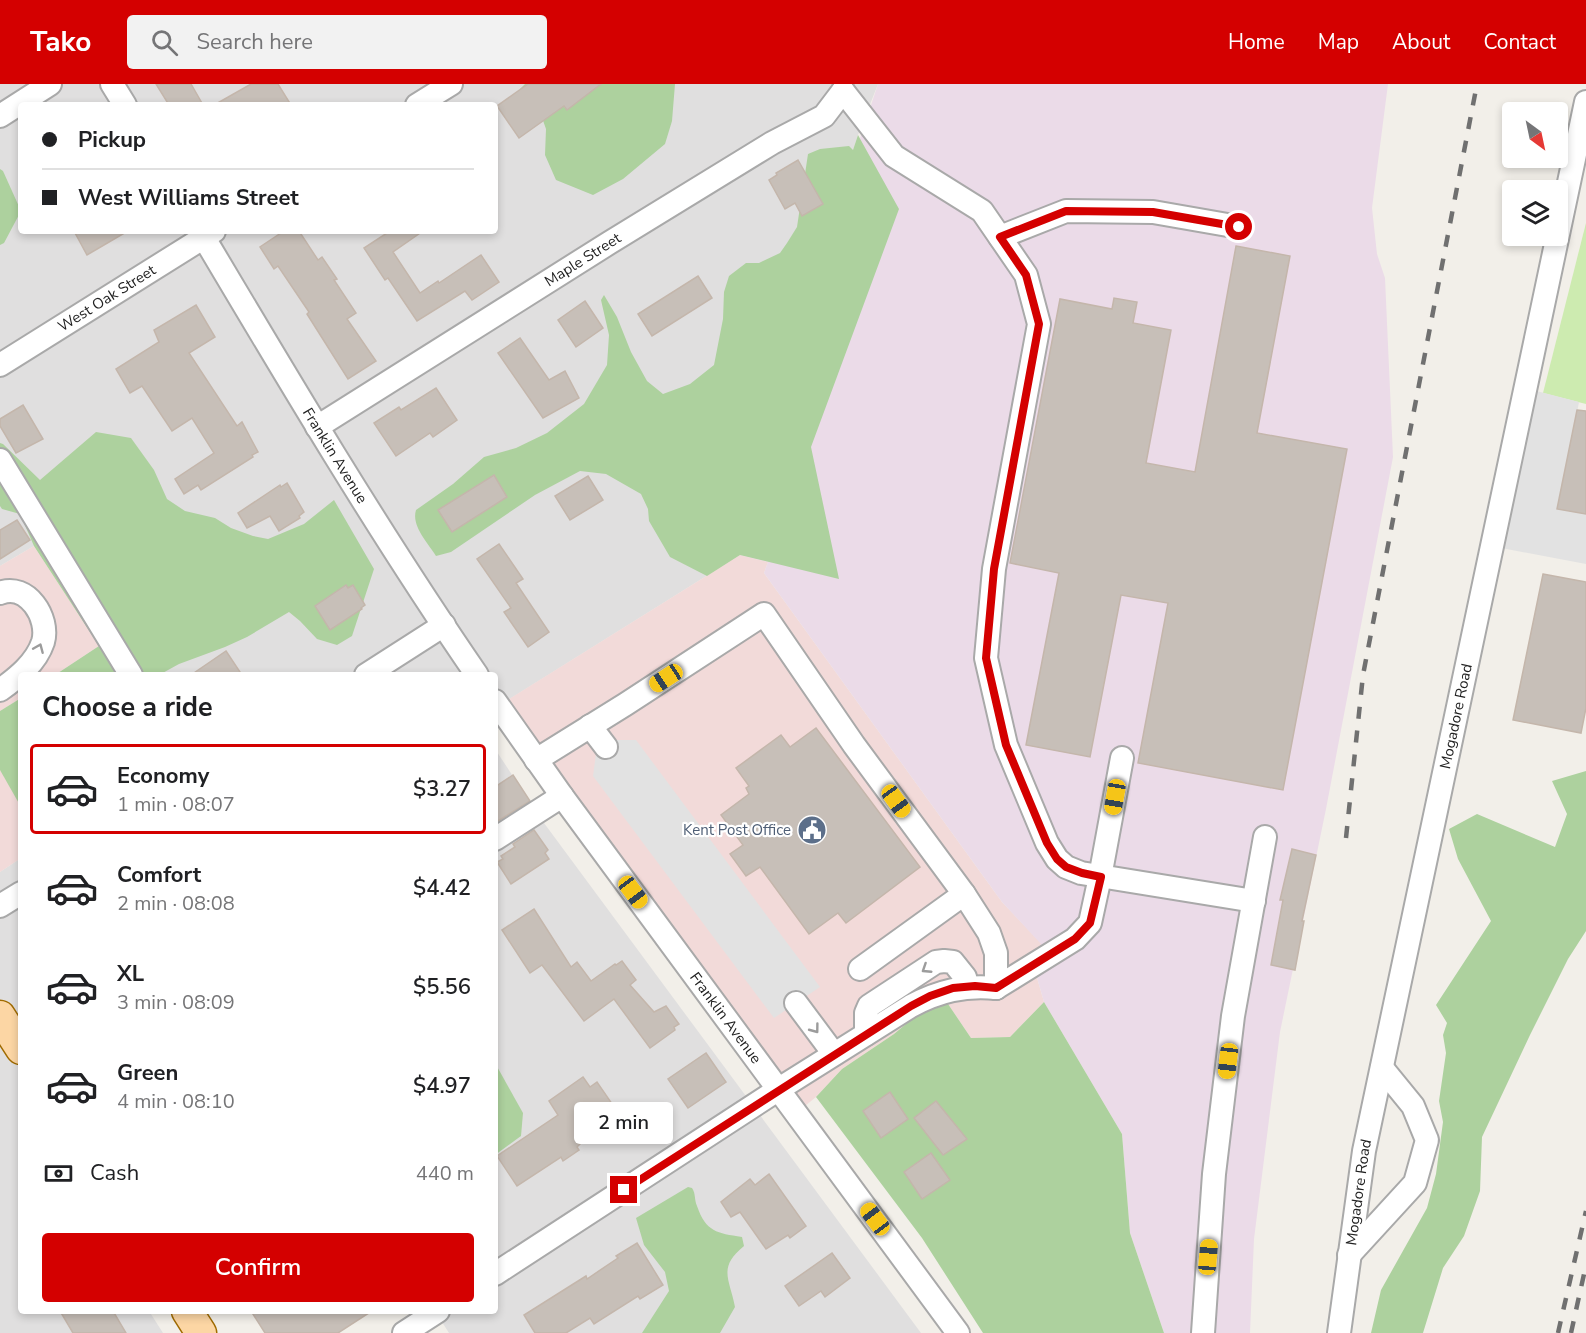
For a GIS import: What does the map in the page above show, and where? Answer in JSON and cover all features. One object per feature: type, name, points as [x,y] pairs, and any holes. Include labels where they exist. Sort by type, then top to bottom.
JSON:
[{"type":"main road","points":[[0,1016],[18,1044]]},
{"type":"main road","points":[[189,1314],[201,1333]]},
{"type":"street","points":[[22,102],[50,84]]},
{"type":"street","points":[[112,84],[123,102]]},
{"type":"street","points":[[422,102],[451,84]]},
{"type":"street","points":[[843,87],[894,156],[982,211],[1026,275],[1039,324],[994,569],[986,658],[1006,745],[1047,843],[1057,859],[1066,867],[1082,873],[1254,902]]},
{"type":"street","name":"Maple Street","points":[[317,427],[772,143],[824,116],[843,87]]},
{"type":"street","name":"Mogadore Road","points":[[1339,1333],[1364,1150],[1586,102]]},
{"type":"street","points":[[0,116],[18,104]]},
{"type":"street","points":[[1000,237],[1066,211],[1153,212],[1239,227]]},
{"type":"street","name":"West Oak Street","points":[[0,365],[204,234]]},
{"type":"street","name":"Franklin Avenue","points":[[207,234],[317,427],[475,672]]},
{"type":"street","points":[[0,460],[129,672]]},
{"type":"street","points":[[0,593],[18,592],[31,600],[45,627],[43,641],[34,660],[21,672]]},
{"type":"street","points":[[536,760],[764,614],[854,745],[982,921],[996,953],[996,988]]},
{"type":"street","points":[[371,672],[444,625]]},
{"type":"street","points":[[0,690],[18,675]]},
{"type":"street","name":"Franklin Avenue","points":[[498,705],[562,796],[958,1333]]},
{"type":"street","points":[[590,726],[606,747]]},
{"type":"street","points":[[498,1272],[779,1089],[930,996],[953,988],[996,988],[1075,939],[1090,923],[1101,877],[1122,758]]},
{"type":"street","points":[[498,837],[562,796]]},
{"type":"street","points":[[1203,1333],[1214,1174],[1233,1016],[1265,837]]},
{"type":"street","points":[[860,969],[964,894]]},
{"type":"street","points":[[866,1034],[866,1013],[869,1006],[936,962],[953,962],[965,977],[967,987]]},
{"type":"street","points":[[796,1003],[834,1054]]},
{"type":"street","points":[[1349,1255],[1415,1183],[1427,1140],[1413,1106],[1382,1068]]},
{"type":"street","points":[[404,1333],[433,1314]]},
{"type":"shaded area","points":[[0,84],[878,84],[858,135],[786,362],[740,555],[498,706],[498,672],[60,672],[99,646],[34,546],[0,566]]},
{"type":"shaded area","points":[[878,84],[1388,84],[1372,208],[1377,254],[1385,278],[1393,457],[1326,809],[1280,1032],[1254,1239],[1250,1333],[1164,1333],[1130,1233],[1122,1134],[1044,1002],[1031,957],[1041,944],[1002,902],[764,573],[768,562],[740,555],[786,362]]},
{"type":"shaded area","points":[[1525,388],[1579,402],[1558,508],[1586,514],[1586,564],[1491,546]]},
{"type":"shaded area","points":[[34,546],[99,646],[60,672],[18,672],[18,700],[0,711],[0,566]]},
{"type":"shaded area","points":[[740,555],[768,562],[764,573],[1002,902],[1042,944],[1031,957],[1044,1002],[1010,1037],[971,1038],[946,1001],[918,1014],[894,1034],[842,1069],[816,1097],[800,1110],[501,704]]},
{"type":"shaded area","points":[[614,740],[636,740],[820,987],[774,1018],[593,776],[596,754]]},
{"type":"shaded area","points":[[498,754],[544,823],[921,1333],[449,1333],[437,1314],[498,1314]]},
{"type":"shaded area","points":[[0,757],[18,784],[18,860],[0,872]]},
{"type":"shaded area","points":[[18,860],[18,1314],[151,1314],[163,1333],[0,1333],[0,872]]},
{"type":"green space","points":[[525,84],[539,84],[551,98],[567,109],[589,84],[675,84],[672,121],[665,144],[623,179],[593,195],[556,180],[545,155],[546,129],[539,109],[520,89]]},
{"type":"green space","points":[[858,135],[899,209],[811,447],[839,579],[740,555],[707,576],[670,557],[649,521],[648,509],[641,494],[606,474],[580,471],[535,495],[451,552],[436,556],[418,528],[416,510],[453,484],[484,457],[516,448],[547,433],[584,404],[607,365],[609,335],[601,300],[604,295],[647,381],[663,394],[690,384],[714,365],[723,319],[724,292],[729,276],[746,263],[759,263],[780,253],[797,227],[808,154],[820,149],[849,146],[853,150]]},
{"type":"green space","points":[[0,169],[18,204],[18,217],[4,243],[0,245]]},
{"type":"green space","points":[[1586,223],[1586,404],[1543,393]]},
{"type":"green space","points":[[96,432],[131,438],[154,470],[167,499],[185,511],[215,518],[231,528],[253,536],[268,539],[304,524],[334,500],[374,569],[352,636],[337,645],[317,639],[289,612],[247,637],[164,672],[60,672],[99,646],[34,546],[20,514],[2,509],[0,506],[0,443],[40,480]]},
{"type":"green space","points":[[18,700],[18,802],[0,770],[0,711]]},
{"type":"green space","points":[[1586,771],[1586,931],[1568,959],[1482,1137],[1480,1191],[1464,1236],[1443,1268],[1423,1333],[1371,1333],[1381,1290],[1427,1208],[1436,1174],[1443,1122],[1439,1101],[1446,1053],[1443,1035],[1447,1023],[1436,1005],[1491,921],[1458,859],[1449,829],[1477,814],[1555,847],[1567,814],[1552,781]]},
{"type":"green space","points":[[946,1001],[971,1038],[1010,1037],[1044,1002],[1122,1134],[1130,1233],[1164,1333],[983,1333],[922,1238],[816,1097],[842,1069],[894,1034],[918,1014]]},
{"type":"green space","points":[[498,1068],[523,1113],[521,1136],[498,1153]]},
{"type":"green space","points":[[688,1187],[692,1188],[700,1215],[709,1226],[719,1232],[742,1237],[744,1246],[730,1261],[728,1268],[735,1307],[720,1333],[642,1333],[669,1291],[665,1272],[644,1245],[636,1218]]},
{"type":"building","points":[[156,84],[191,84],[201,102],[167,102]]},
{"type":"building","points":[[251,84],[278,84],[289,102],[219,102]]},
{"type":"building","points":[[528,84],[601,84],[567,110],[564,106],[519,138],[498,105]]},
{"type":"building","points":[[798,160],[823,204],[802,216],[795,203],[785,209],[769,180]]},
{"type":"building","points":[[76,234],[123,234],[87,255]]},
{"type":"building","points":[[280,234],[301,234],[318,260],[322,257],[337,279],[334,280],[356,313],[347,319],[376,361],[348,379],[307,314],[309,312],[278,266],[274,269],[260,247]]},
{"type":"building","points":[[385,234],[419,234],[393,252],[420,293],[481,255],[499,282],[472,300],[465,291],[417,321],[388,278],[385,280],[364,248]]},
{"type":"building","points":[[1236,246],[1290,256],[1257,433],[1347,449],[1283,790],[1138,763],[1168,603],[1121,595],[1090,757],[1026,745],[1059,573],[1010,563],[1060,299],[1112,309],[1114,298],[1137,302],[1133,323],[1171,330],[1146,463],[1195,472]]},
{"type":"building","points":[[698,276],[712,298],[652,336],[638,314]]},
{"type":"building","points":[[585,301],[603,328],[576,347],[558,320]]},
{"type":"building","points":[[196,305],[215,337],[189,353],[237,426],[242,422],[258,452],[201,490],[198,485],[184,494],[175,479],[214,453],[192,418],[172,431],[142,386],[130,393],[116,369],[159,342],[154,330]]},
{"type":"building","points":[[520,338],[549,380],[565,371],[579,398],[543,418],[498,353]]},
{"type":"building","points":[[436,388],[457,420],[433,437],[430,433],[396,456],[374,423],[399,407],[401,410]]},
{"type":"building","points":[[23,405],[43,439],[16,453],[0,426],[0,419]]},
{"type":"building","points":[[1577,410],[1586,411],[1586,514],[1557,509]]},
{"type":"building","points":[[494,475],[507,497],[452,532],[438,510]]},
{"type":"building","points":[[588,476],[603,500],[570,520],[555,496]]},
{"type":"building","points":[[287,483],[304,512],[299,516],[300,518],[279,531],[270,516],[247,528],[238,513],[280,485],[281,487]]},
{"type":"building","points":[[17,520],[30,540],[0,559],[0,530]]},
{"type":"building","points":[[499,544],[523,579],[516,583],[549,632],[528,647],[504,612],[511,608],[477,559]]},
{"type":"building","points":[[1543,574],[1586,582],[1586,708],[1581,733],[1513,720]]},
{"type":"building","points":[[346,585],[348,588],[353,585],[365,605],[330,630],[315,606]]},
{"type":"building","points":[[226,651],[240,672],[195,672]]},
{"type":"building","name":"Kent Post Office","points":[[816,728],[920,867],[846,923],[838,913],[809,934],[760,867],[746,876],[730,854],[743,845],[721,815],[749,794],[746,788],[749,786],[736,768],[781,735],[790,747]]},
{"type":"building","points":[[513,775],[530,801],[498,821],[498,785]]},
{"type":"building","points":[[534,830],[548,850],[545,853],[549,859],[511,884],[498,862],[503,859],[501,856],[515,847],[513,844]]},
{"type":"building","points":[[1292,849],[1316,855],[1302,921],[1304,921],[1295,970],[1271,965],[1283,900],[1280,900]]},
{"type":"building","points":[[534,909],[571,967],[577,962],[591,981],[622,961],[636,980],[630,985],[654,1012],[666,1006],[679,1024],[674,1027],[675,1030],[650,1048],[614,999],[584,1021],[542,965],[530,973],[502,930]]},
{"type":"building","points":[[706,1053],[726,1082],[688,1108],[668,1079]]},
{"type":"building","points":[[583,1077],[590,1087],[597,1082],[619,1114],[614,1117],[616,1120],[580,1144],[577,1147],[579,1150],[563,1161],[561,1157],[517,1186],[498,1155],[558,1115],[549,1101]]},
{"type":"building","points":[[890,1092],[908,1119],[881,1138],[863,1111]]},
{"type":"building","points":[[936,1101],[967,1139],[943,1155],[914,1118]]},
{"type":"building","points":[[931,1153],[950,1180],[922,1199],[904,1172]]},
{"type":"building","points":[[769,1174],[806,1226],[790,1238],[788,1235],[766,1249],[740,1212],[731,1217],[721,1202],[750,1179],[755,1185]]},
{"type":"building","points":[[637,1243],[663,1285],[640,1299],[638,1296],[594,1324],[590,1318],[566,1333],[535,1333],[524,1315],[586,1276],[587,1279]]},
{"type":"building","points":[[832,1253],[850,1278],[825,1297],[821,1291],[799,1306],[785,1286]]},
{"type":"building","points":[[62,1314],[115,1314],[126,1333],[73,1333]]},
{"type":"building","points":[[253,1314],[367,1314],[338,1333],[265,1333]]},
{"type":"railway","points":[[1346,838],[1363,675],[1477,84]]},
{"type":"railway","points":[[1558,1333],[1586,1211]]},
{"type":"railway","points":[[1571,1333],[1586,1265]]},
{"type":"place","name":"Kent Post Office","points":[[812,830]]},
{"type":"route","points":[[624,1190],[911,1006],[953,988],[975,986],[996,988],[1075,939],[1090,923],[1101,877],[1066,867],[1057,859],[1047,843],[1006,745],[986,658],[994,569],[1039,324],[1026,275],[1000,237],[1066,211],[1153,212],[1239,227]]}]
